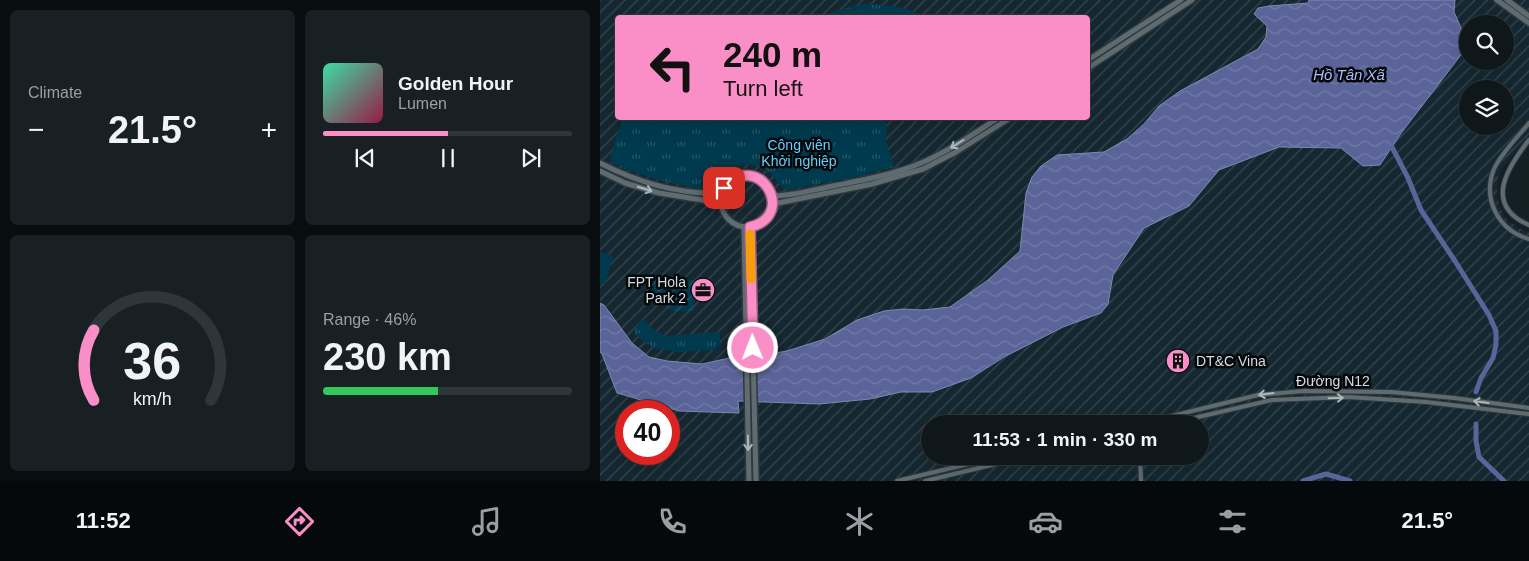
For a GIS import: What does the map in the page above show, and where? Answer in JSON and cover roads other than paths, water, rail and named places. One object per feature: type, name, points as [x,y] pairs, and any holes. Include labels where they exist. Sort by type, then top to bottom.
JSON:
[{"type":"street","points":[[1090,59],[1181,0]]},
{"type":"street","points":[[1090,67],[1192,0]]},
{"type":"street","points":[[1497,0],[1529,23]]},
{"type":"street","points":[[1507,0],[1529,16]]},
{"type":"street","points":[[773,204],[897,178],[923,169],[956,152],[996,120]]},
{"type":"street","points":[[772,196],[792,195],[889,174],[917,165],[1006,120]]},
{"type":"street","points":[[1529,123],[1497,164],[1492,178],[1490,194],[1498,219],[1510,230],[1529,239]]},
{"type":"street","points":[[1529,140],[1510,166],[1504,178],[1502,188],[1509,210],[1515,218],[1529,225]]},
{"type":"street","points":[[600,163],[632,178],[659,186],[692,192],[722,193]]},
{"type":"street","points":[[600,171],[659,193],[721,203]]},
{"type":"street","points":[[747,175],[764,181],[772,196],[771,212],[766,219],[760,224],[747,227],[736,225],[729,220],[724,214],[721,203],[724,188],[730,181],[747,175]]},
{"type":"street","points":[[747,227],[749,481]]},
{"type":"street","points":[[747,227],[756,481]]},
{"type":"street","name":"Đường N12","points":[[1177,415],[1258,395],[1303,391],[1391,392],[1529,408]]},
{"type":"street","name":"Đường N12","points":[[1207,415],[1272,400],[1348,398],[1426,402],[1529,414]]},
{"type":"street","points":[[897,481],[964,465]]},
{"type":"street","points":[[925,481],[992,465]]},
{"type":"street","points":[[1140,465],[1141,481]]},
{"type":"water","name":"Hồ Tân Xã","points":[[1309,0],[1455,0],[1454,12],[1459,23],[1459,57],[1402,132],[1380,165],[1363,166],[1341,148],[1279,147],[1219,170],[1189,206],[1144,228],[1113,275],[1108,304],[1101,313],[1063,327],[1004,357],[971,378],[932,392],[901,392],[870,399],[819,404],[738,401],[739,413],[680,411],[680,400],[641,400],[617,393],[600,352],[600,303],[604,305],[632,343],[649,357],[667,361],[702,364],[734,357],[735,363],[741,367],[767,363],[769,354],[787,351],[825,339],[857,320],[884,311],[950,307],[988,280],[1020,251],[1026,193],[1032,177],[1041,166],[1057,155],[1104,152],[1127,139],[1144,124],[1159,106],[1180,91],[1258,49],[1266,37],[1267,26],[1254,14],[1258,8],[1308,3]]},
{"type":"waterway","points":[[1392,147],[1408,178],[1421,210],[1489,315],[1496,331],[1496,345],[1493,358],[1481,378],[1476,392]]},
{"type":"waterway","points":[[1476,424],[1476,441],[1479,457],[1504,481]]},
{"type":"waterway","points":[[1303,481],[1326,474],[1350,481]]},
{"type":"place","name":"FPT Hola Park 2","points":[[703,290]]},
{"type":"place","name":"DT&C Vina","points":[[1178,361]]},
{"type":"park label","name":"Công viên Khởi nghiệp","points":[[799,154]]}]
